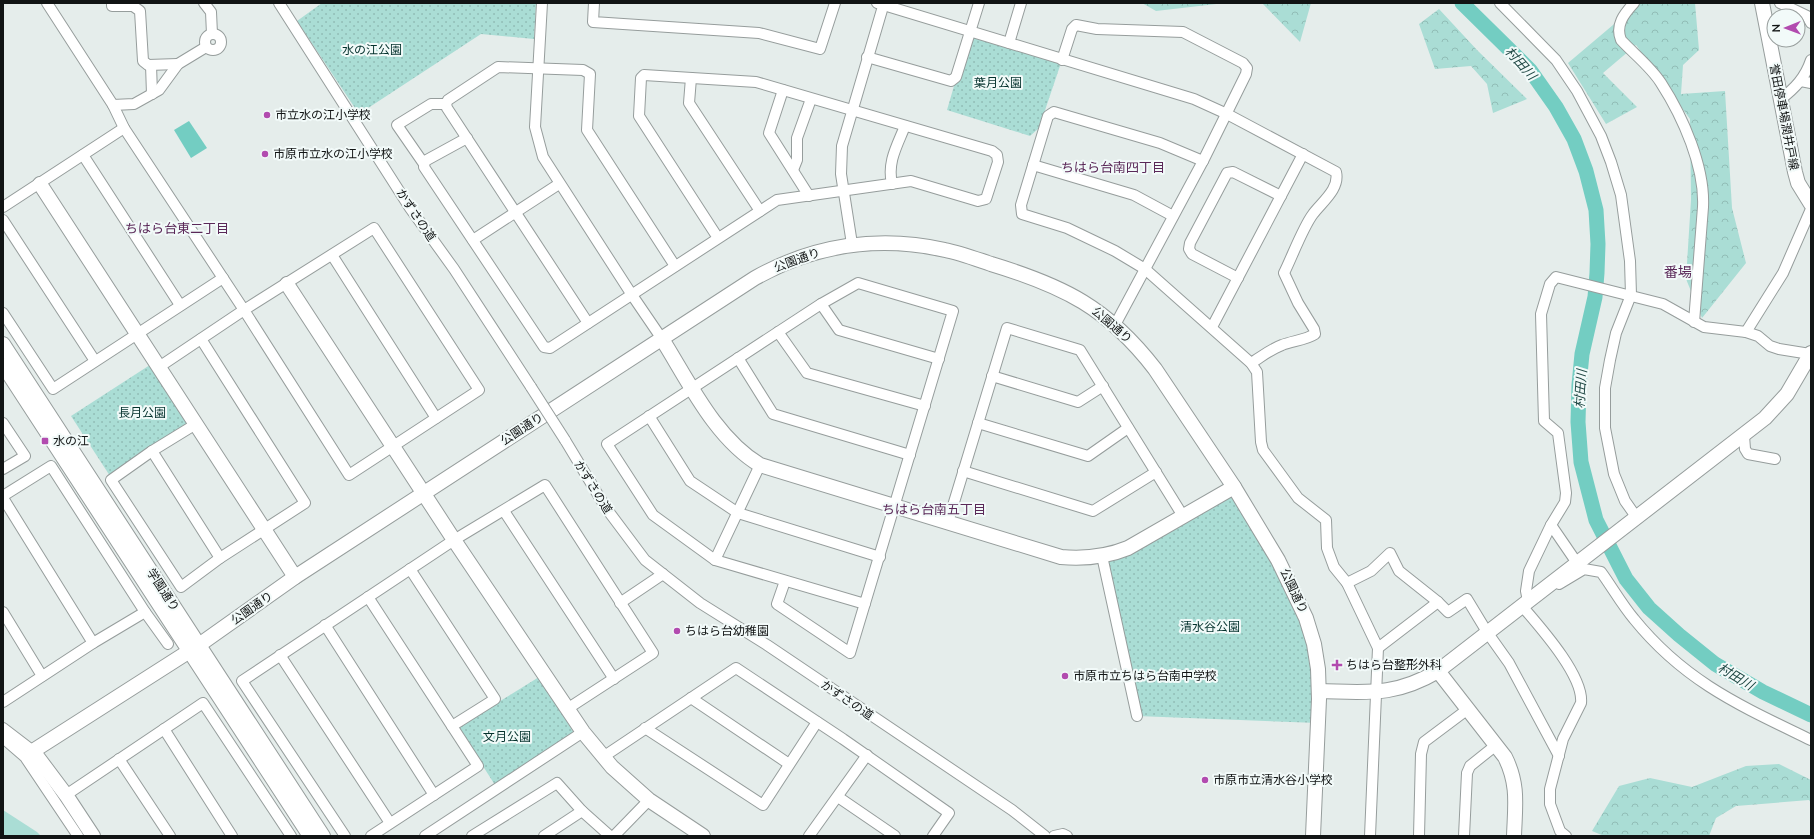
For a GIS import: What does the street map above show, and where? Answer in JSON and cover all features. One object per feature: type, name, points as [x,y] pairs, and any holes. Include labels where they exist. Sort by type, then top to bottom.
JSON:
[{"type":"street","points":[[47,3],[113,105],[124,128],[244,310],[349,475],[479,390],[374,228],[244,310],[159,367]]},
{"type":"street","points":[[112,3],[112,6],[133,6],[140,10],[142,59],[148,65],[178,64]]},
{"type":"street","points":[[113,105],[134,104],[159,90],[178,64],[206,47],[205,41],[212,34],[210,8],[204,3]]},
{"type":"street","name":"かずさの道","points":[[279,3],[410,208],[454,269],[532,387],[606,508],[645,560],[700,603],[767,646],[1012,810],[1046,836]]},
{"type":"street","points":[[542,3],[535,127],[543,158],[632,295],[662,338],[692,388],[725,436],[747,457],[760,465],[1061,557],[1088,558],[1102,556],[1128,548],[1234,486]]},
{"type":"street","points":[[594,3],[593,22],[759,33],[820,49],[835,3]]},
{"type":"street","points":[[868,57],[951,81],[956,77],[979,3]]},
{"type":"street","points":[[1008,43],[1020,3]]},
{"type":"street","points":[[1500,3],[1556,60],[1577,91],[1601,136],[1621,195],[1630,261],[1631,296],[1616,333],[1610,360],[1605,388],[1605,428],[1614,474],[1625,501],[1637,518]]},
{"type":"street","points":[[1634,3],[1619,25],[1619,35],[1621,40],[1661,83],[1684,127],[1702,179],[1704,191],[1694,322]]},
{"type":"street","name":"誉田停車場潤井戸線","points":[[1762,3],[1795,172],[1800,186],[1811,204]]},
{"type":"street","points":[[1780,3],[1807,16],[1811,23]]},
{"type":"street","points":[[852,244],[841,174],[842,146],[868,57],[881,4],[1194,99],[1226,114],[1336,172],[1337,178],[1333,190],[1312,215],[1284,273],[1298,303],[1314,329],[1315,334],[1310,337],[1279,346],[1251,363]]},
{"type":"street","points":[[1062,60],[1072,29],[1076,25],[1097,29],[1183,32],[1243,63],[1247,68],[1246,74],[1203,161],[1115,326]]},
{"type":"street","points":[[1781,99],[1806,82],[1807,72],[1811,60]]},
{"type":"street","points":[[151,65],[152,94]]},
{"type":"street","points":[[446,104],[448,100],[498,67],[583,70],[590,74],[587,130],[675,266]]},
{"type":"street","points":[[446,104],[430,104],[397,125],[544,347],[550,348],[777,200],[911,181],[982,201],[986,199],[998,162],[997,155],[992,151],[756,82],[644,74],[641,78],[639,116],[718,238]]},
{"type":"street","points":[[691,78],[689,103],[760,211]]},
{"type":"street","points":[[783,90],[769,133],[809,196]]},
{"type":"street","points":[[793,170],[797,160],[797,138],[811,99]]},
{"type":"street","points":[[446,104],[588,323]]},
{"type":"street","points":[[1203,161],[1160,143],[1054,112],[1048,116],[1021,206],[1022,214],[1068,228],[1115,251],[1145,269],[1212,327],[1251,363],[1257,372],[1263,450],[1298,498],[1326,520],[1327,548],[1334,566],[1347,583],[1378,648],[1370,836]]},
{"type":"street","points":[[892,184],[890,164],[905,126]]},
{"type":"street","points":[[3,208],[124,128]]},
{"type":"street","points":[[424,164],[425,161],[467,138]]},
{"type":"street","points":[[1212,327],[1303,154]]},
{"type":"street","points":[[83,155],[180,306]]},
{"type":"street","points":[[1033,165],[1134,195],[1173,216]]},
{"type":"street","points":[[1238,278],[1192,254],[1189,250],[1190,243],[1227,174],[1233,172],[1281,196]]},
{"type":"street","points":[[40,184],[295,577]]},
{"type":"street","points":[[473,240],[559,184]]},
{"type":"street","points":[[1746,332],[1783,273],[1811,209]]},
{"type":"street","points":[[3,220],[95,361]]},
{"type":"street","name":"公園通り","points":[[33,751],[195,647],[295,577],[662,338],[771,269],[812,253],[852,244],[881,243],[922,245],[946,250],[1013,270],[1076,296],[1094,308],[1143,353],[1234,486],[1278,560],[1306,618],[1314,644],[1318,669],[1319,691],[1313,836]]},
{"type":"street","points":[[332,255],[436,418]]},
{"type":"street","points":[[1319,691],[1392,691],[1412,685],[1438,671],[1487,632],[1525,604],[1577,563],[1591,554],[1744,436],[1765,418],[1787,394],[1809,359],[1770,346],[1758,336],[1746,332],[1704,327],[1664,304],[1556,277],[1550,284],[1541,314],[1544,421],[1558,433],[1566,493],[1564,502],[1551,525],[1530,571],[1525,604],[1555,645],[1582,697],[1581,703],[1563,739],[1550,789],[1550,804],[1560,831],[1566,836]]},
{"type":"street","points":[[3,313],[53,389],[138,335],[223,278]]},
{"type":"street","points":[[785,581],[777,604],[850,653],[880,557],[954,312],[858,283],[821,304],[607,444],[653,515],[715,560],[865,604]]},
{"type":"street","points":[[287,284],[423,494],[583,732],[603,758],[649,800],[703,836]]},
{"type":"street","points":[[821,304],[839,330],[939,359]]},
{"type":"street","points":[[948,522],[1007,328],[1080,350],[1182,516]]},
{"type":"street","points":[[778,332],[807,373],[925,406]]},
{"type":"street","points":[[196,424],[152,451],[111,480],[181,587],[220,558],[306,503],[201,339]]},
{"type":"street","name":"学園通り","points":[[3,344],[195,647],[310,836]]},
{"type":"street","points":[[738,358],[773,414],[910,455]]},
{"type":"street","name":"学園通り","points":[[3,365],[323,836]]},
{"type":"street","points":[[992,376],[1078,402],[1103,386]]},
{"type":"street","points":[[649,416],[690,482],[738,513],[880,557]]},
{"type":"street","points":[[3,423],[25,456],[3,469]]},
{"type":"street","points":[[978,423],[1088,456],[1128,428]]},
{"type":"street","points":[[1744,436],[1745,448],[1748,454],[1776,459]]},
{"type":"street","points":[[152,451],[220,558]]},
{"type":"street","points":[[715,560],[760,465]]},
{"type":"street","points":[[93,643],[3,497],[51,466],[145,612],[168,644]]},
{"type":"street","points":[[963,472],[1093,510],[1156,472]]},
{"type":"street","points":[[345,836],[242,680],[454,540],[545,485],[653,654],[567,709]]},
{"type":"street","points":[[504,511],[614,679]]},
{"type":"street","points":[[1551,525],[1577,563]]},
{"type":"street","points":[[1347,583],[1371,571],[1390,553],[1399,571],[1438,602],[1448,612],[1467,599],[1487,632],[1509,663],[1558,756]]},
{"type":"street","points":[[1102,556],[1137,716]]},
{"type":"street","points":[[410,569],[495,699],[452,726]]},
{"type":"street","points":[[1553,582],[1559,584],[1584,569],[1601,572],[1634,619],[1685,671],[1732,702],[1811,740]]},
{"type":"street","points":[[620,603],[662,574]]},
{"type":"street","points":[[368,597],[478,766],[371,836]]},
{"type":"street","points":[[1378,648],[1438,602]]},
{"type":"street","points":[[3,612],[42,676]]},
{"type":"street","points":[[3,702],[93,643],[145,612]]},
{"type":"street","points":[[325,625],[434,795]]},
{"type":"street","points":[[280,655],[390,823]]},
{"type":"street","points":[[603,758],[645,728],[736,668],[867,755],[949,813],[933,836]]},
{"type":"street","points":[[1438,671],[1504,757],[1513,775],[1515,798],[1514,836]]},
{"type":"street","points":[[691,698],[789,764]]},
{"type":"street","points":[[66,795],[203,703],[291,836]]},
{"type":"street","points":[[1418,836],[1421,754],[1424,742],[1468,709]]},
{"type":"street","points":[[645,728],[763,805],[817,722]]},
{"type":"street","points":[[3,728],[33,751],[66,795],[93,836]]},
{"type":"street","points":[[164,729],[232,836]]},
{"type":"street","points":[[425,836],[583,732]]},
{"type":"street","points":[[3,738],[24,757],[78,836]]},
{"type":"street","points":[[1464,836],[1467,772],[1470,766],[1495,746]]},
{"type":"street","points":[[809,836],[867,755]]},
{"type":"street","points":[[119,759],[170,836]]},
{"type":"street","points":[[472,836],[557,783],[582,812],[610,836]]},
{"type":"street","points":[[838,797],[895,836]]},
{"type":"street","points":[[614,836],[649,800]]},
{"type":"street","points":[[544,836],[582,812]]},
{"type":"street","points":[[1054,836],[1063,834],[1067,836]]},
{"type":"green space","name":"水の江公園","points":[[322,3],[536,3],[534,39],[481,34],[359,114],[297,21]]},
{"type":"green space","points":[[1142,3],[1225,3],[1156,11]]},
{"type":"green space","points":[[1262,3],[1311,3],[1300,42]]},
{"type":"green space","points":[[1639,3],[1695,3],[1699,50],[1683,65],[1681,94],[1725,91],[1732,208],[1746,263],[1702,318],[1686,279],[1691,200],[1690,119],[1636,45],[1603,73],[1637,107],[1606,124],[1568,63]]},
{"type":"green space","points":[[1439,9],[1477,50],[1527,99],[1493,113],[1487,84],[1471,66],[1435,69],[1419,24]]},
{"type":"green space","name":"葉月公園","points":[[970,31],[1062,60],[1039,128],[1030,136],[947,110]]},
{"type":"green space","name":"長月公園","points":[[153,363],[192,424],[110,476],[71,416]]},
{"type":"green space","name":"清水谷公園","points":[[1234,487],[1306,618],[1318,723],[1137,716],[1102,556]]},
{"type":"green space","name":"文月公園","points":[[539,677],[574,733],[495,785],[458,727]]},
{"type":"green space","points":[[1779,764],[1811,780],[1811,803],[1809,800],[1736,806],[1716,818],[1709,836],[1604,836],[1592,831],[1619,786],[1650,778],[1692,787],[1746,766]]},
{"type":"green space","points":[[3,810],[37,832],[41,836],[3,836]]},
{"type":"shaded area","points":[[189,121],[207,148],[191,158],[174,130]]},
{"type":"waterway","name":"村田川","points":[[1462,3],[1530,70],[1556,107],[1574,139],[1586,171],[1596,210],[1598,244],[1595,297],[1582,354],[1578,422],[1581,462],[1596,520],[1626,579],[1649,608],[1715,664],[1763,692],[1811,715]]},
{"type":"place","name":"市立水の江小学校","points":[[267,115]]},
{"type":"place","name":"市原市立水の江小学校","points":[[265,154]]},
{"type":"place","name":"水の江","points":[[45,441]]},
{"type":"place","name":"ちはら台幼稚園","points":[[677,631]]},
{"type":"place","name":"ちはら台整形外科","points":[[1337,665]]},
{"type":"place","name":"市原市立ちはら台南中学校","points":[[1065,676]]},
{"type":"place","name":"市原市立清水谷小学校","points":[[1205,780]]},
{"type":"district","name":"ちはら台南四丁目","points":[[1113,167]]},
{"type":"district","name":"ちはら台東二丁目","points":[[177,228]]},
{"type":"district","name":"番場","points":[[1678,272]]},
{"type":"district","name":"ちはら台南五丁目","points":[[934,509]]}]
